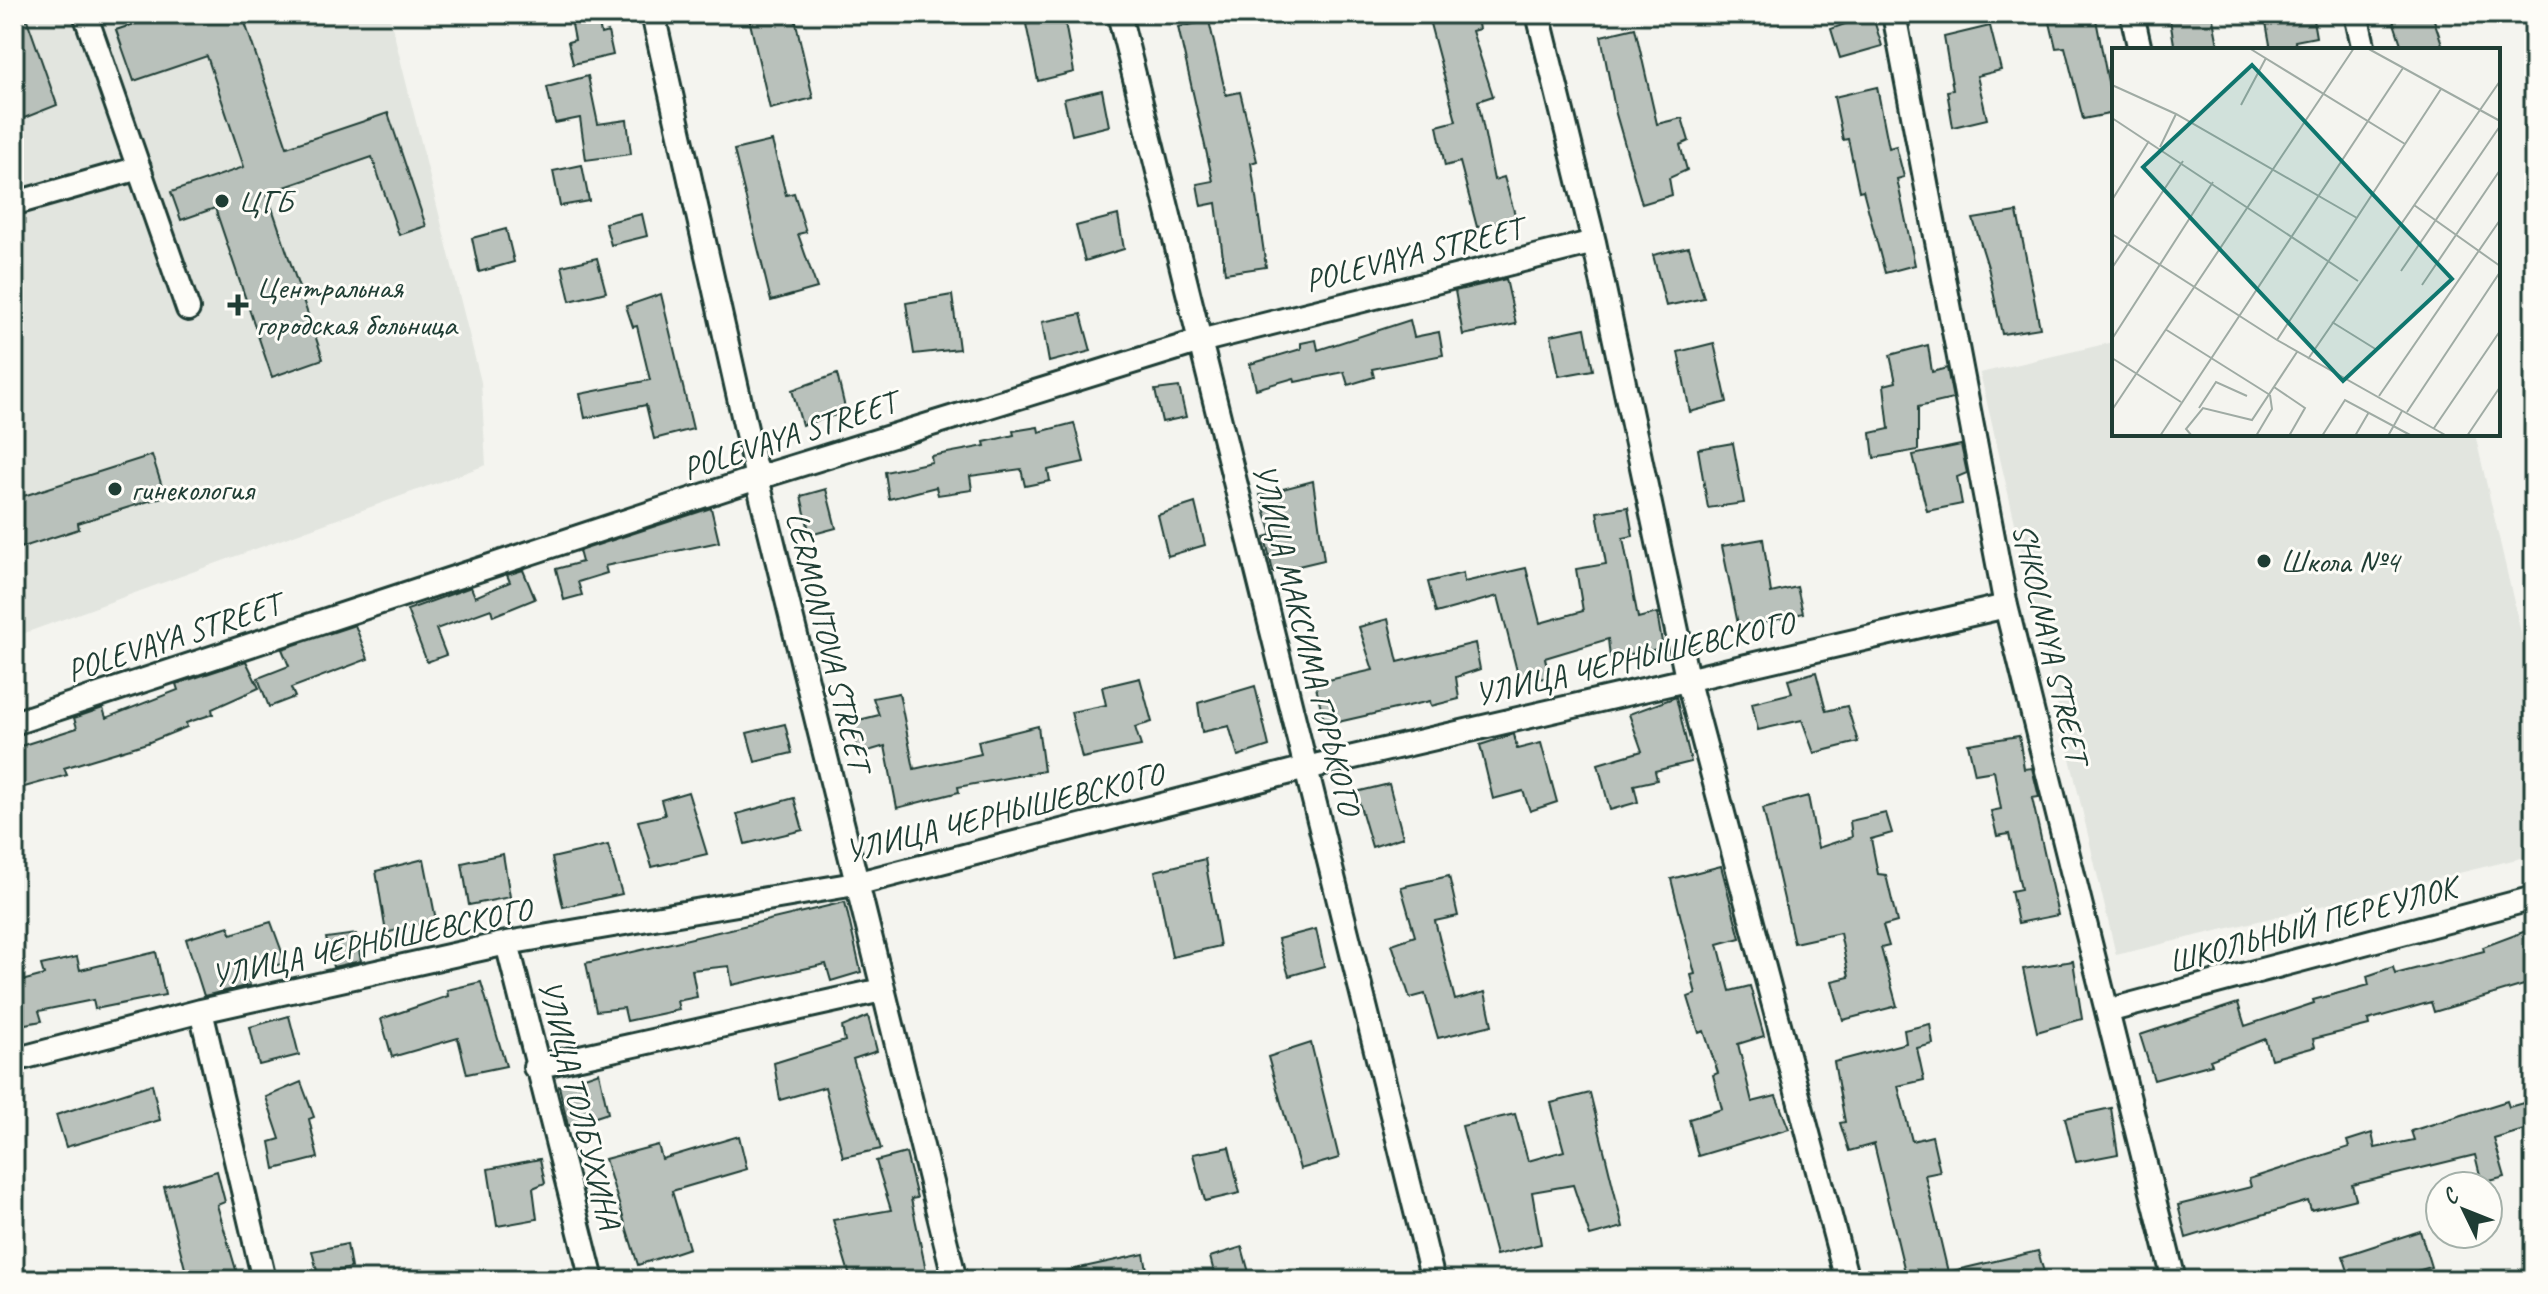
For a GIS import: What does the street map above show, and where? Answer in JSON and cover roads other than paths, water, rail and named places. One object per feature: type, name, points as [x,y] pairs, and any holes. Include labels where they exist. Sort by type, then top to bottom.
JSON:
[{"type":"street","points":[[85,14],[188,309]]},
{"type":"street","name":"LERMONTOVA STREET","points":[[653,14],[757,478],[955,1280]]},
{"type":"street","name":"УЛИЦА МАКСИМА ГОРЬКОГО","points":[[1119,14],[1433,1280]]},
{"type":"street","points":[[1538,14],[1594,242],[1687,678],[1847,1280]]},
{"type":"street","name":"SHKOLNAYA STREET","points":[[1894,14],[2006,606],[2174,1280]]},
{"type":"street","points":[[2132,14],[2140,48]]},
{"type":"street","points":[[2356,14],[2364,48]]},
{"type":"street","points":[[23,201],[139,168]]},
{"type":"street","name":"POLEVAYA STREET","points":[[14,723],[757,478],[1200,341],[1594,242]]},
{"type":"street","name":"УЛИЦА ЧЕРНЫШЕВСКОГО","points":[[14,1060],[201,1011],[507,943],[855,884],[1306,768],[2006,606]]},
{"type":"street","name":"ШКОЛЬНЫЙ ПЕРЕУЛОК","points":[[2107,1011],[2534,898]]},
{"type":"street","name":"УЛИЦА ТОЛБУХИНА","points":[[507,943],[535,1067],[592,1280]]},
{"type":"street","points":[[535,1067],[882,990]]},
{"type":"street","points":[[201,1011],[264,1280]]},
{"type":"place","name":"ЦГБ","points":[[222,201]]},
{"type":"place","name":"Центральная городская больница","points":[[238,305]]},
{"type":"place","name":"гинекология","points":[[115,489]]},
{"type":"place","name":"Школа №4","points":[[2264,561]]}]
